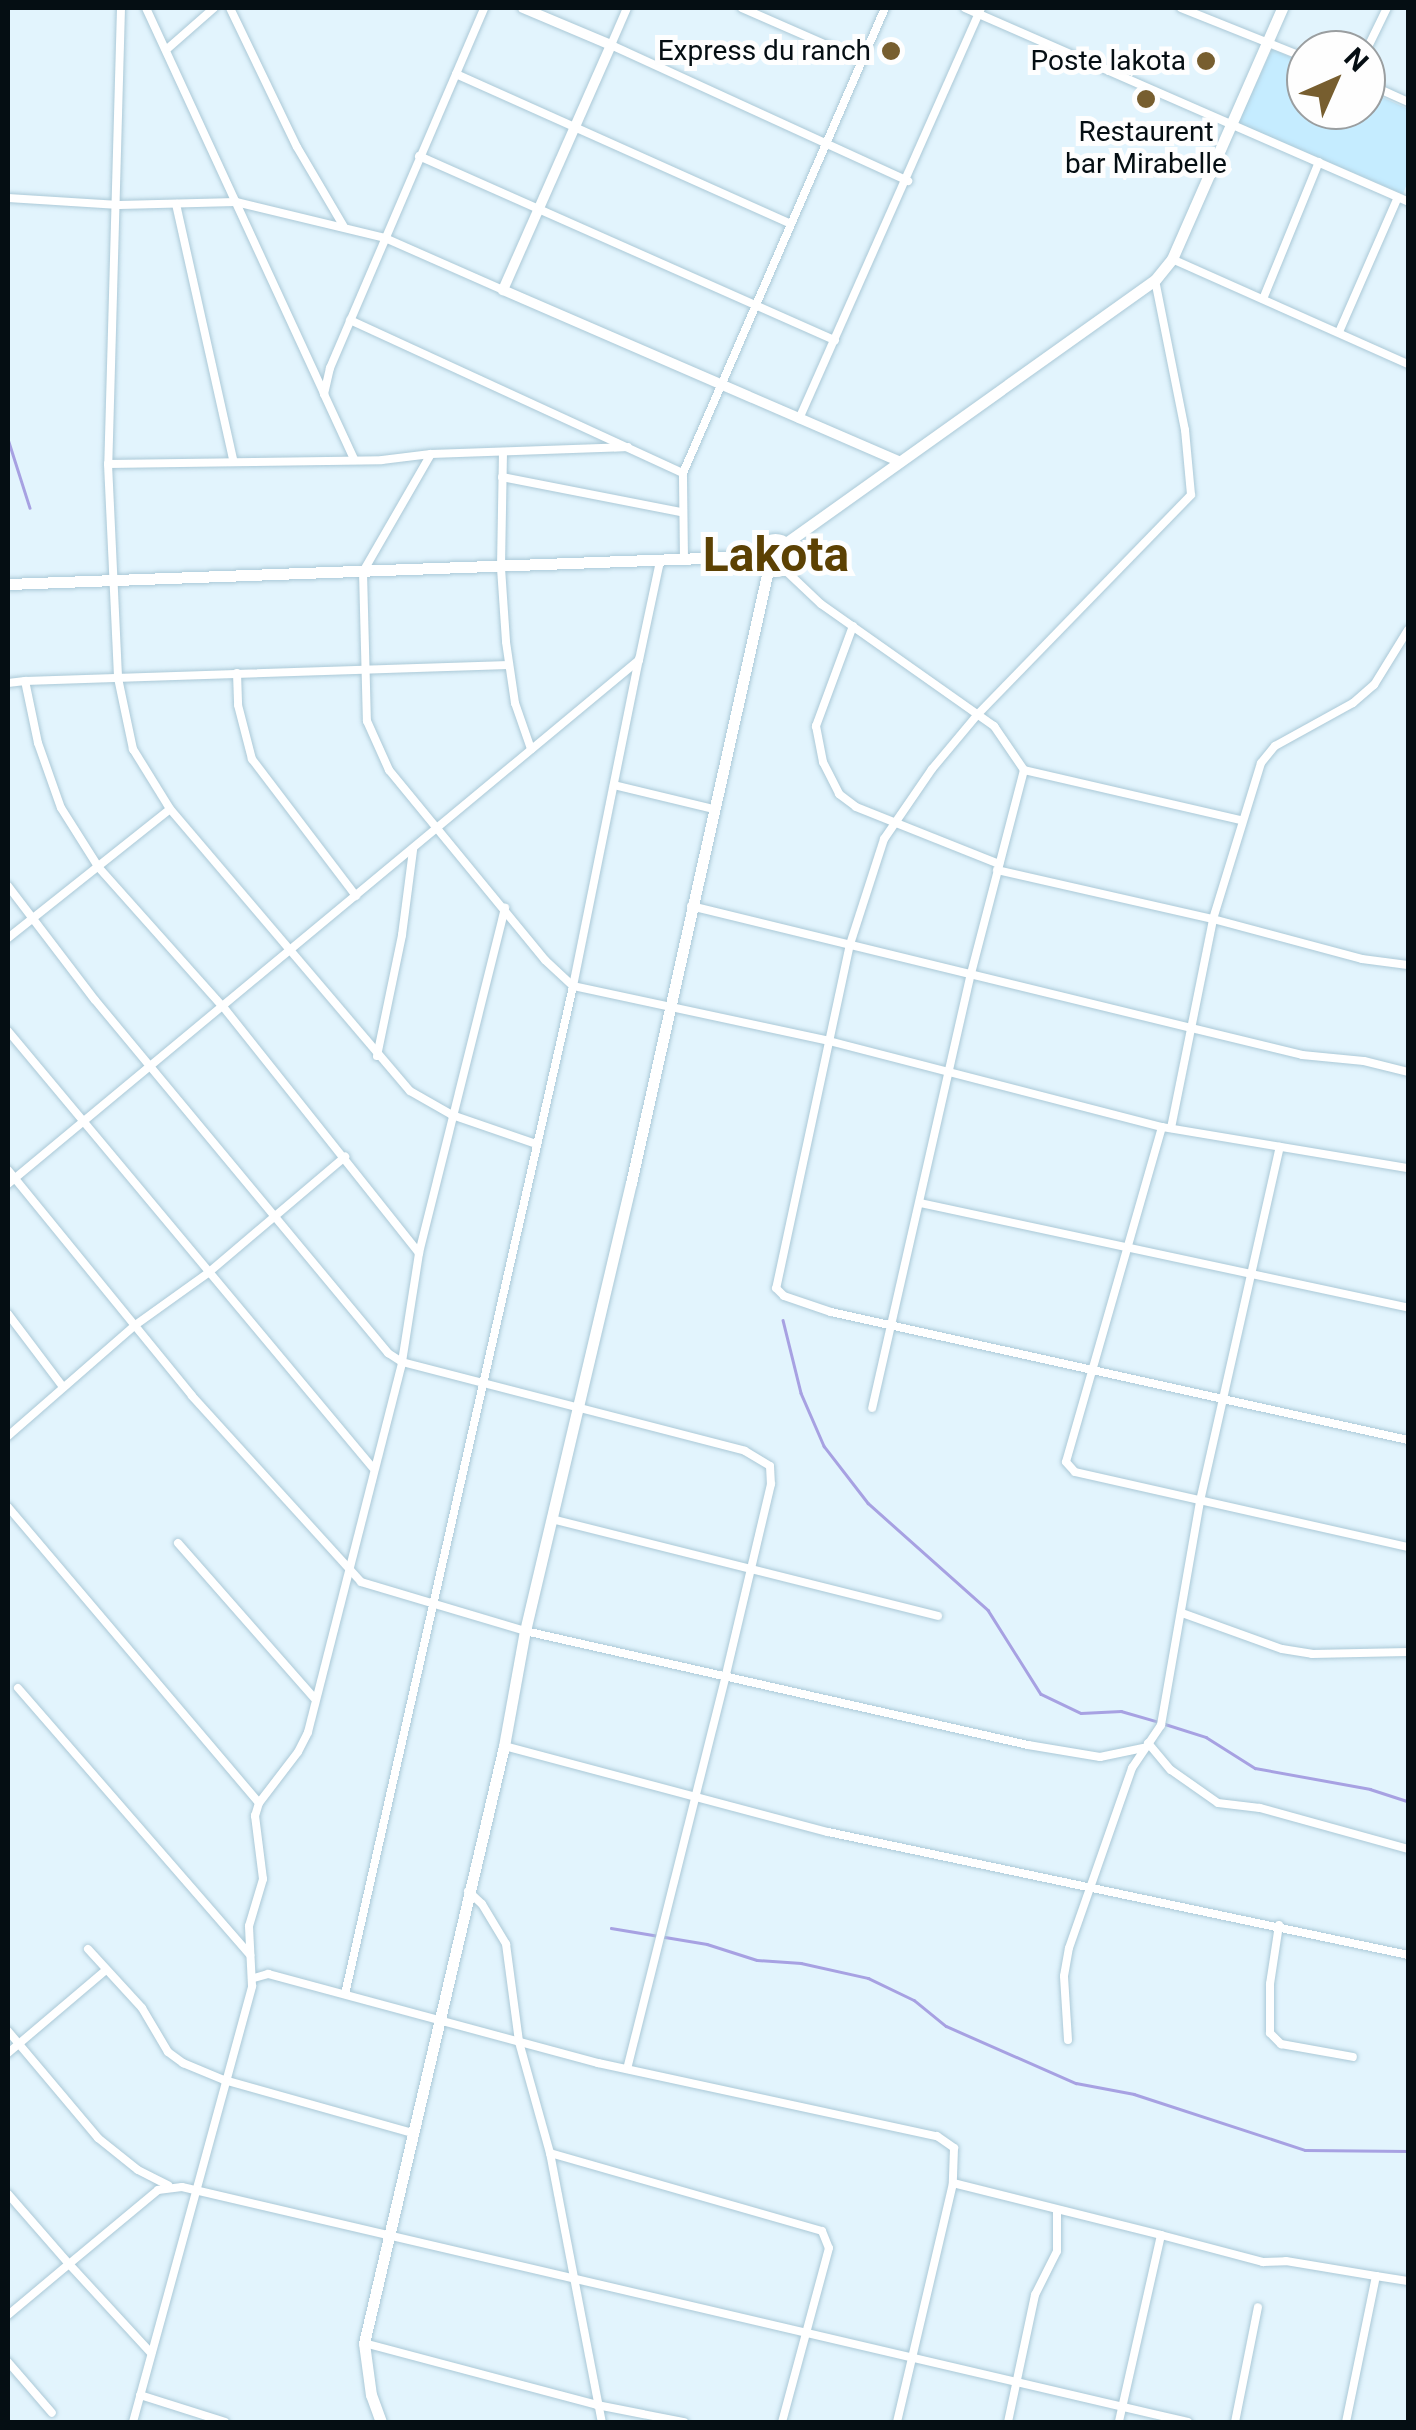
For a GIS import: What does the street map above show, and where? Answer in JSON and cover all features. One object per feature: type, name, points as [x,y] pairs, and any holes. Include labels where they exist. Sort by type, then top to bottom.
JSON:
[{"type":"main road","points":[[759,556],[768,541],[786,543],[1155,280],[1172,258],[1282,8]]},
{"type":"main road","points":[[768,570],[784,569],[792,555],[786,543]]},
{"type":"main road","points":[[8,584],[759,556]]},
{"type":"main road","points":[[381,2422],[371,2395],[364,2343],[504,1746],[526,1630],[768,570],[759,556]]},
{"type":"street","points":[[122,8],[115,103],[119,205],[108,464],[118,678],[133,750],[170,809],[377,1056],[410,1090],[452,1115],[536,1144]]},
{"type":"street","points":[[146,8],[354,459]]},
{"type":"street","points":[[166,50],[214,8]]},
{"type":"street","points":[[230,8],[297,147],[344,226]]},
{"type":"street","points":[[324,394],[350,320],[484,8]]},
{"type":"street","points":[[523,8],[908,181]]},
{"type":"street","points":[[503,290],[627,8]]},
{"type":"street","points":[[742,8],[862,60]]},
{"type":"street","points":[[684,560],[683,473],[886,8]]},
{"type":"street","points":[[965,8],[980,11],[1408,202]]},
{"type":"street","points":[[1181,8],[1286,49]]},
{"type":"street","points":[[799,418],[908,181],[980,11]]},
{"type":"street","points":[[456,74],[789,224]]},
{"type":"street","points":[[419,156],[835,340]]},
{"type":"street","points":[[1263,299],[1318,162]]},
{"type":"street","points":[[1339,332],[1398,197]]},
{"type":"street","points":[[8,198],[119,205],[236,202],[385,238],[718,386],[899,460]]},
{"type":"street","points":[[176,204],[233,460]]},
{"type":"street","points":[[1172,258],[1408,364]]},
{"type":"street","points":[[1155,280],[1185,430],[1191,495],[978,714],[893,822],[850,944],[776,1288],[802,1304],[1408,1440]]},
{"type":"street","points":[[350,320],[683,473]]},
{"type":"street","points":[[108,464],[354,459],[628,446]]},
{"type":"street","points":[[503,452],[501,568],[509,665],[516,704],[532,749]]},
{"type":"street","points":[[431,454],[363,572],[362,668],[367,720],[390,770],[545,960],[573,986],[829,1040],[1167,1127],[1408,1168]]},
{"type":"street","points":[[502,478],[682,512]]},
{"type":"street","points":[[345,1994],[573,986],[660,561]]},
{"type":"street","points":[[784,569],[853,626],[978,714],[1007,742],[1024,770],[1241,820]]},
{"type":"street","points":[[853,626],[816,726],[817,743],[839,794],[856,808],[998,867],[1214,919],[1346,956],[1408,965]]},
{"type":"street","points":[[1408,630],[1374,685],[1352,703],[1275,746],[1261,763],[1214,919],[1167,1127],[1132,1245],[1124,1255],[1066,1454],[1068,1467],[1408,1548]]},
{"type":"street","points":[[11,1182],[150,1064],[440,830],[639,660]]},
{"type":"street","points":[[8,682],[509,665]]},
{"type":"street","points":[[237,673],[238,705],[252,758],[356,896]]},
{"type":"street","points":[[24,682],[43,760],[60,808],[99,868],[223,1007],[346,1157],[419,1254]]},
{"type":"street","points":[[872,1408],[971,973],[1024,770]]},
{"type":"street","points":[[614,785],[713,809]]},
{"type":"street","points":[[8,938],[170,809]]},
{"type":"street","points":[[377,1056],[402,935],[413,850]]},
{"type":"street","points":[[8,886],[378,1342],[402,1362],[580,1405],[766,1460],[772,1472],[771,1484],[627,2069]]},
{"type":"street","points":[[691,906],[1302,1055],[1342,1057],[1408,1072]]},
{"type":"street","points":[[133,2422],[254,1978],[248,1926],[263,1879],[255,1816],[259,1803],[298,1752],[314,1698],[402,1362],[419,1254],[504,908]]},
{"type":"street","points":[[8,1030],[373,1468]]},
{"type":"street","points":[[1068,2040],[1064,1976],[1113,1818],[1145,1746],[1162,1724],[1200,1501],[1280,1147]]},
{"type":"street","points":[[8,1436],[134,1326],[208,1273],[346,1157]]},
{"type":"street","points":[[8,1170],[11,1182],[134,1326],[347,1572],[361,1582],[526,1630],[1028,1746],[1100,1756],[1145,1746]]},
{"type":"street","points":[[920,1203],[1132,1245],[1408,1308]]},
{"type":"street","points":[[8,1314],[64,1387]]},
{"type":"street","points":[[8,1507],[259,1803]]},
{"type":"street","points":[[552,1519],[938,1616]]},
{"type":"street","points":[[178,1543],[314,1698]]},
{"type":"street","points":[[1182,1613],[1282,1649],[1312,1654],[1408,1652]]},
{"type":"street","points":[[18,1688],[250,1955]]},
{"type":"street","points":[[504,1746],[693,1797],[1090,1888],[1279,1924],[1408,1954]]},
{"type":"street","points":[[1145,1746],[1170,1770],[1218,1803],[1260,1808],[1408,1849]]},
{"type":"street","points":[[468,1891],[482,1904],[506,1944],[519,2042],[550,2153],[602,2422]]},
{"type":"street","points":[[1279,1924],[1270,1984],[1270,2033],[1281,2044],[1353,2057]]},
{"type":"street","points":[[88,1949],[142,2008],[168,2052],[224,2080],[412,2133]]},
{"type":"street","points":[[8,2053],[106,1970]]},
{"type":"street","points":[[254,1978],[268,1974],[627,2069],[937,2136],[954,2148],[952,2183],[897,2422]]},
{"type":"street","points":[[8,2031],[98,2138],[138,2170],[168,2185],[1016,2386],[1188,2422]]},
{"type":"street","points":[[550,2153],[822,2230],[829,2248],[782,2422]]},
{"type":"street","points":[[952,2183],[1262,2262],[1286,2261],[1408,2281]]},
{"type":"street","points":[[8,2315],[168,2185]]},
{"type":"street","points":[[8,2194],[151,2353]]},
{"type":"street","points":[[1008,2422],[1036,2295],[1057,2251],[1057,2210]]},
{"type":"street","points":[[1119,2422],[1161,2235]]},
{"type":"street","points":[[1346,2422],[1376,2276]]},
{"type":"street","points":[[1235,2422],[1258,2307]]},
{"type":"street","points":[[364,2343],[597,2405],[684,2422]]},
{"type":"street","points":[[8,2362],[52,2413]]},
{"type":"street","points":[[140,2395],[225,2422]]},
{"type":"shaded area","points":[[1272,49],[1286,55],[1286,130],[1386,130],[1386,99],[1408,109],[1408,181],[1403,194],[1238,123]]},
{"type":"waterway","points":[[8,439],[30,508]]},
{"type":"waterway","points":[[783,1320],[801,1393],[824,1446],[868,1503],[988,1610],[1041,1694],[1081,1713],[1121,1711],[1157,1721]]},
{"type":"waterway","points":[[1165,1724],[1206,1737],[1255,1768],[1370,1789],[1408,1801]]},
{"type":"waterway","points":[[611,1928],[707,1944],[757,1960],[801,1963],[868,1978],[914,2000],[946,2026],[1076,2083],[1134,2094],[1305,2150],[1408,2151]]},
{"type":"place","name":"Express du ranch","points":[[891,51]]},
{"type":"place","name":"Poste lakota","points":[[1206,61]]},
{"type":"place","name":"Restaurent bar Mirabelle","points":[[1146,99]]},
{"type":"district","name":"Lakota","points":[[776,555]]}]
